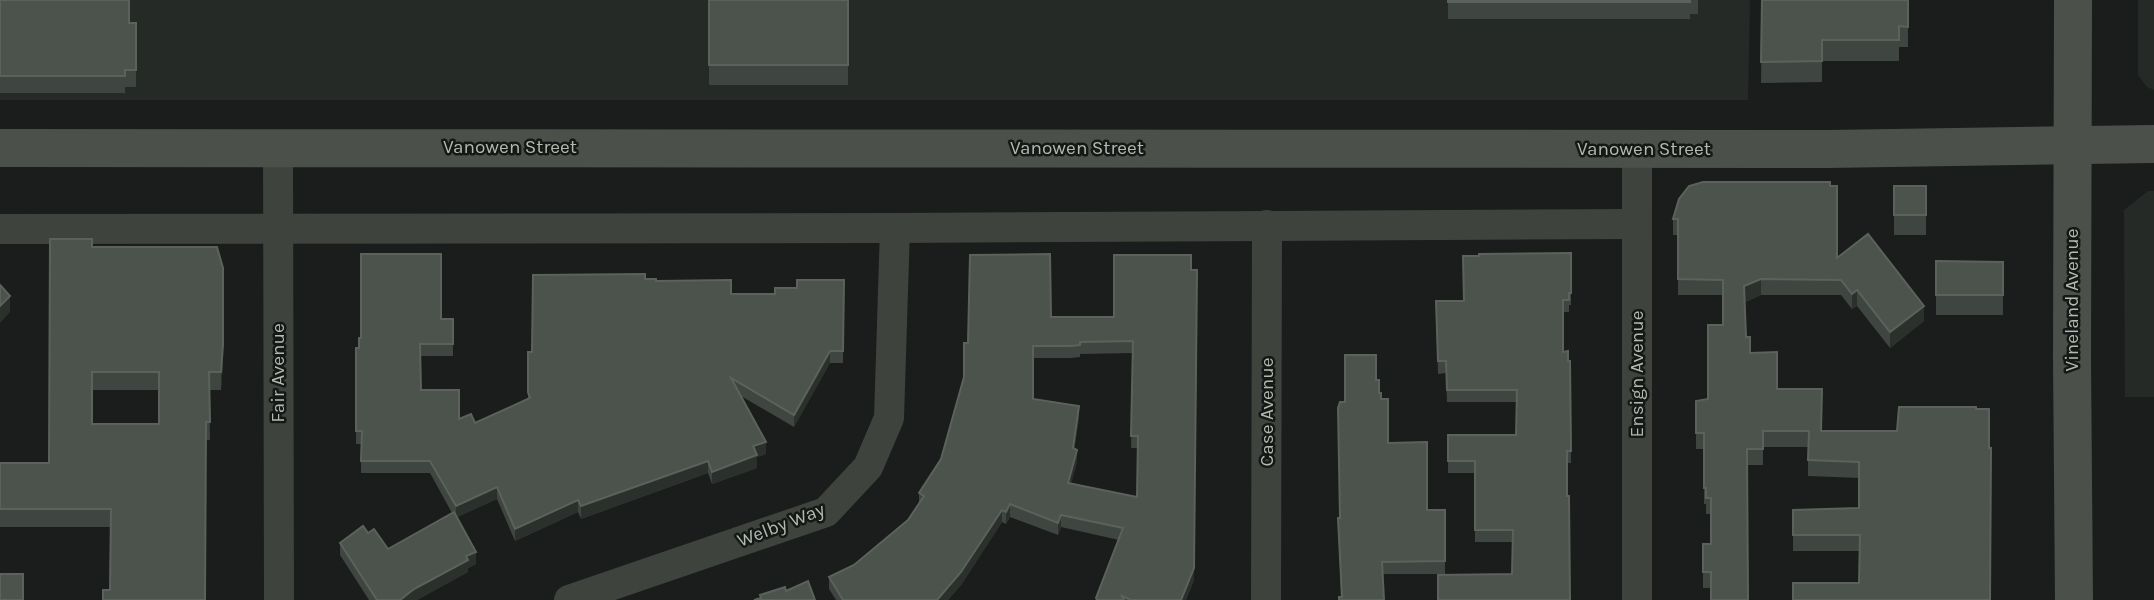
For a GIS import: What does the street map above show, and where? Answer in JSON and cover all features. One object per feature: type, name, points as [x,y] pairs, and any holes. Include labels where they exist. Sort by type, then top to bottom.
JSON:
[{"type":"main road","name":"Vineland Avenue","points":[[2073,0],[2074,600]]},
{"type":"main road","name":"Vanowen Street","points":[[0,148],[1828,149],[2154,144]]},
{"type":"street","name":"Fair Avenue","points":[[278,147],[279,600]]},
{"type":"street","name":"Ensign Avenue","points":[[1637,149],[1637,600]]},
{"type":"street","points":[[0,229],[1636,224]]},
{"type":"street","name":"Case Avenue","points":[[1266,600],[1267,225]]},
{"type":"street","name":"Welby Way","points":[[569,600],[825,512],[868,467],[888,418],[895,228]]},
{"type":"shaded area","points":[[0,0],[1750,0],[1748,100],[0,100]]},
{"type":"shaded area","points":[[2138,0],[2154,0],[2154,90],[2147,87],[2138,75]]},
{"type":"shaded area","points":[[2148,191],[2154,191],[2154,397],[2125,397],[2124,210]]},
{"type":"building","points":[[0,0],[129,0],[129,23],[136,23],[136,70],[125,70],[125,76],[0,76]]},
{"type":"building","points":[[709,0],[848,0],[848,65],[709,65]]},
{"type":"building","points":[[1690,0],[1690,2],[1448,2]]},
{"type":"building","points":[[1762,0],[1908,0],[1908,27],[1899,26],[1899,40],[1822,40],[1822,61],[1761,62]]},
{"type":"building","points":[[1703,182],[1830,182],[1830,186],[1837,186],[1837,258],[1868,234],[1924,306],[1890,332],[1857,290],[1852,294],[1841,280],[1761,279],[1744,286],[1746,337],[1750,337],[1750,353],[1777,352],[1777,389],[1822,389],[1821,431],[1897,431],[1899,407],[1989,409],[1990,600],[1793,600],[1793,583],[1859,583],[1860,535],[1793,535],[1793,510],[1859,508],[1859,462],[1808,460],[1809,431],[1763,431],[1763,449],[1747,449],[1748,600],[1711,600],[1711,572],[1703,572],[1703,544],[1711,544],[1711,498],[1706,498],[1704,488],[1704,433],[1696,433],[1696,401],[1708,399],[1708,325],[1723,325],[1723,280],[1678,279],[1678,219],[1673,219],[1679,199],[1689,186]]},
{"type":"building","points":[[1894,186],[1926,186],[1926,215],[1894,215]]},
{"type":"building","points":[[50,239],[92,239],[92,247],[217,247],[223,268],[223,345],[221,372],[209,372],[210,422],[206,422],[205,600],[103,600],[103,590],[110,590],[111,509],[0,509],[0,463],[49,463]],"holes":[[[92,372],[159,372],[159,424],[92,424]]]},
{"type":"building","points":[[1571,253],[1571,293],[1569,300],[1563,300],[1563,352],[1568,351],[1570,361],[1571,451],[1567,451],[1567,496],[1570,600],[1438,600],[1438,575],[1512,574],[1513,530],[1475,530],[1475,461],[1448,461],[1448,435],[1516,435],[1517,390],[1447,390],[1446,361],[1438,361],[1436,301],[1464,301],[1463,256]]},
{"type":"building","points":[[361,254],[441,254],[441,319],[453,319],[453,344],[420,344],[421,390],[459,390],[459,419],[471,414],[475,423],[530,398],[528,352],[532,352],[533,275],[645,274],[645,279],[656,281],[731,280],[731,294],[775,294],[775,288],[797,288],[797,280],[844,280],[843,351],[830,351],[794,415],[731,378],[766,442],[753,446],[757,455],[712,472],[708,461],[581,506],[578,500],[515,529],[497,487],[456,506],[430,461],[361,461],[362,431],[356,431],[356,348],[359,348],[361,338]]},
{"type":"building","points":[[1050,254],[1051,317],[1114,317],[1114,255],[1191,255],[1191,270],[1197,270],[1194,568],[1181,600],[1131,600],[1122,596],[1124,600],[1097,600],[1123,528],[1061,515],[1058,523],[1010,504],[1006,512],[1002,510],[961,572],[937,600],[843,600],[829,577],[854,565],[908,520],[924,496],[919,493],[941,459],[964,377],[964,343],[968,343],[970,255]],"holes":[[[1133,341],[1131,436],[1138,436],[1137,497],[1068,483],[1077,450],[1073,448],[1079,406],[1033,399],[1033,346]]]},
{"type":"building","points":[[1936,261],[2003,262],[2003,295],[1936,295]]},
{"type":"building","points":[[0,285],[10,296],[0,306]]},
{"type":"building","points":[[1345,355],[1376,355],[1379,393],[1381,399],[1388,399],[1388,443],[1427,442],[1427,510],[1445,510],[1445,561],[1382,562],[1384,600],[1339,600],[1339,597],[1342,597],[1338,518],[1338,408],[1340,402],[1345,402]]},
{"type":"building","points":[[454,512],[476,552],[466,556],[468,560],[414,589],[400,600],[377,600],[340,543],[363,526],[368,533],[374,529],[388,549]]},
{"type":"building","points":[[0,574],[23,574],[23,600],[0,600]]},
{"type":"building","points":[[808,581],[815,600],[754,600],[761,598],[760,595],[785,587],[786,591]]}]
